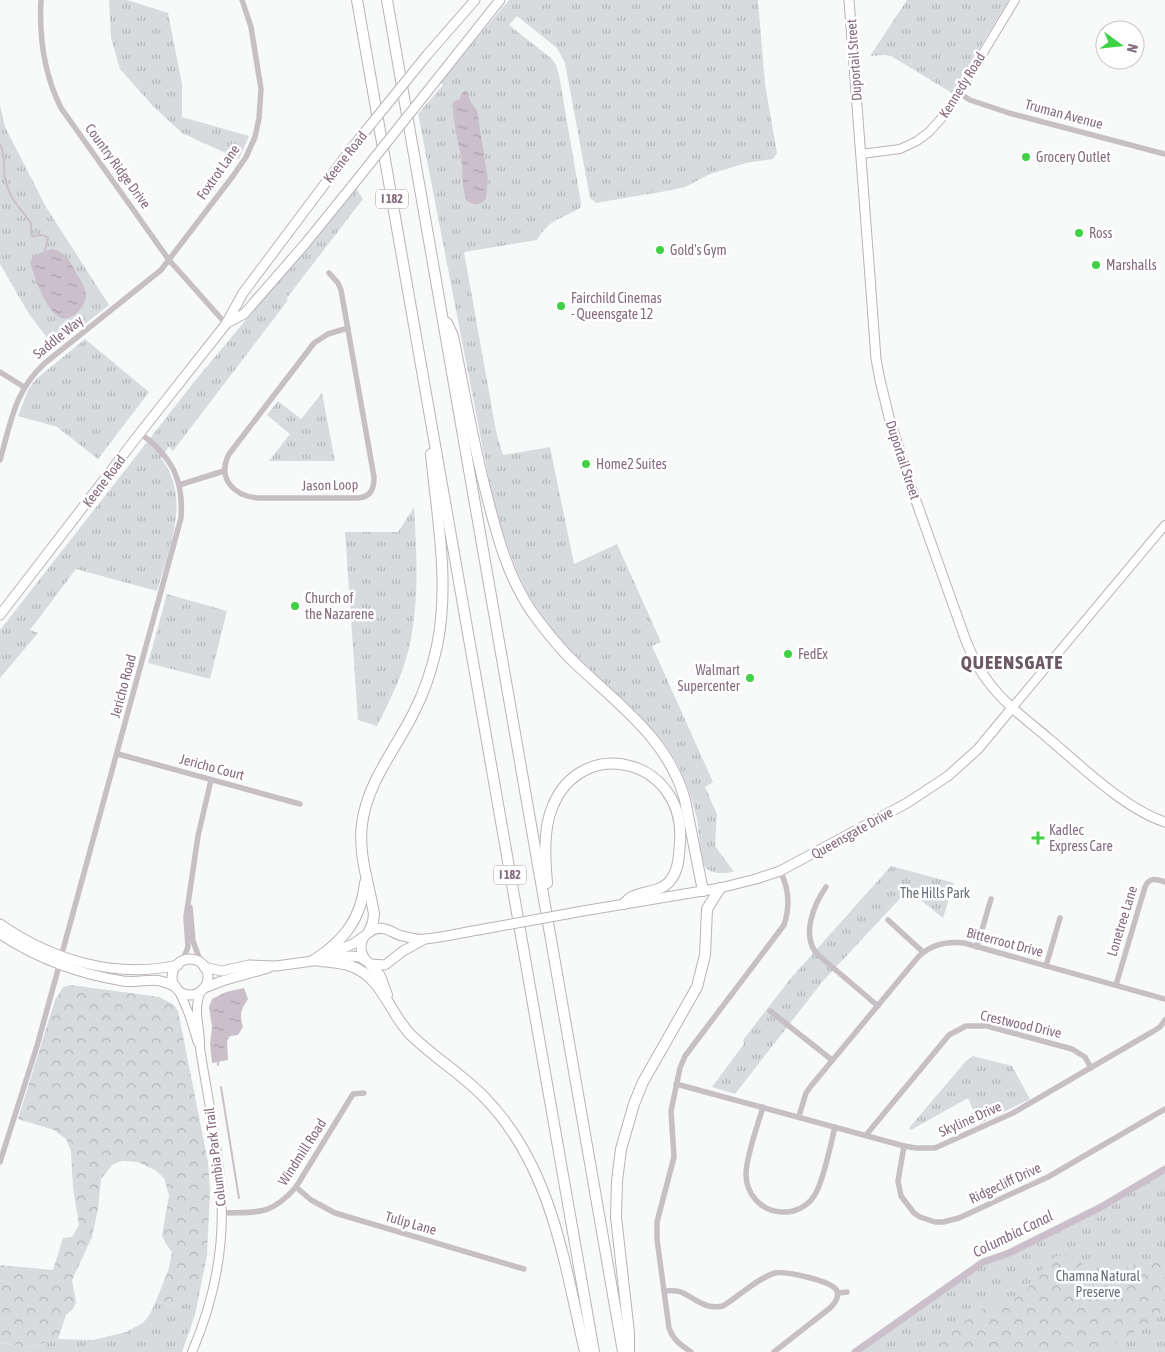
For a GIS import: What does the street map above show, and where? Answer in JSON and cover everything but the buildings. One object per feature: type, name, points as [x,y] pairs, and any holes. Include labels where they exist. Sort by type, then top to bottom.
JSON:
[{"type":"highway","name":"I 182","points":[[357,0],[594,1352]]},
{"type":"highway","name":"I 182","points":[[387,0],[623,1352]]},
{"type":"highway","points":[[441,307],[453,336],[476,454],[499,544],[506,562],[531,610],[555,642],[643,726],[670,762],[682,788],[703,891]]},
{"type":"highway","points":[[366,934],[373,922],[374,914],[365,875],[361,838],[364,813],[378,776],[413,714],[422,694],[433,661],[440,626],[443,599],[441,560],[429,443],[427,398]]},
{"type":"highway","points":[[554,954],[546,874],[547,834],[551,810],[562,790],[578,775],[587,770],[608,764],[631,766],[641,769],[656,778],[672,798],[678,811],[681,825],[679,858],[672,879],[663,888],[632,897],[624,904]]},
{"type":"highway","points":[[314,960],[337,944],[351,925],[362,901],[365,875]]},
{"type":"highway","points":[[629,1352],[629,1333],[616,1217],[617,1180],[621,1149],[634,1104],[643,1082],[697,987],[705,955],[707,909],[720,888]]},
{"type":"highway","points":[[314,960],[345,964],[362,971],[375,983],[394,1014],[408,1031],[485,1098],[506,1122],[526,1152],[548,1202],[568,1276],[584,1352]]},
{"type":"highway","points":[[368,962],[383,981],[394,1014]]},
{"type":"main road","name":"Keene Road","points":[[0,615],[226,324],[243,293],[351,149],[426,55],[475,0]]},
{"type":"main road","points":[[481,23],[481,16],[493,0]]},
{"type":"main road","points":[[481,23],[500,0]]},
{"type":"main road","name":"Duportail Street","points":[[849,0],[876,360],[885,403],[910,484],[969,649],[986,679],[1012,708],[1137,810],[1165,822]]},
{"type":"main road","name":"Keene Road","points":[[226,324],[244,314],[305,244],[481,23]]},
{"type":"main road","name":"Queensgate Drive","points":[[425,939],[720,888],[780,871],[901,806],[948,776],[978,749],[1012,708]]},
{"type":"main road","points":[[0,924],[63,962],[137,970],[191,960],[222,971],[249,965],[270,967]]},
{"type":"main road","points":[[314,960],[353,944],[378,928],[402,936],[425,939]]},
{"type":"main road","points":[[0,934],[26,950],[60,961],[123,981],[160,980],[183,994],[192,995],[220,982],[270,967],[314,960],[350,956],[379,966],[388,964],[403,951],[425,939]]},
{"type":"main road","points":[[366,934],[361,942],[361,952],[368,962]]},
{"type":"main road","points":[[177,989],[173,978],[180,963]]},
{"type":"main road","points":[[202,965],[208,978],[203,990]]},
{"type":"street","name":"Country Ridge Drive","points":[[41,0],[41,35],[48,76],[64,113],[169,260],[226,324]]},
{"type":"street","name":"Foxtrot Lane","points":[[169,260],[240,166],[257,128],[261,98],[260,77],[251,27],[242,0]]},
{"type":"street","name":"Kennedy Road","points":[[861,154],[904,147],[921,139],[940,121],[1015,0]]},
{"type":"street","name":"Truman Avenue","points":[[959,93],[978,103],[1165,154]]},
{"type":"street","name":"Saddle Way","points":[[0,460],[17,402],[30,378],[45,363],[161,270],[169,260]]},
{"type":"street","name":"Jason Loop","points":[[224,471],[229,484],[239,493],[250,497],[358,498],[366,496],[373,489],[374,477],[341,290],[338,283],[329,273]]},
{"type":"street","points":[[179,485],[224,471],[229,454],[308,350],[319,339],[328,334],[348,328]]},
{"type":"street","points":[[0,372],[24,387]]},
{"type":"street","name":"Jericho Road","points":[[0,1162],[37,1046],[179,528],[182,507],[175,473],[158,446],[140,433]]},
{"type":"street","name":"Queensgate Drive","points":[[1012,708],[1165,525]]},
{"type":"street","name":"Jericho Court","points":[[118,754],[300,804]]},
{"type":"street","points":[[180,963],[188,947],[186,917],[198,836],[211,780]]},
{"type":"street","points":[[691,1352],[677,1342],[672,1335],[657,1239],[656,1222],[674,1156],[671,1110],[676,1084],[685,1056],[782,928],[787,915],[787,892],[780,871]]},
{"type":"street","name":"Lonetree Lane","points":[[1116,985],[1146,883],[1152,879],[1165,882]]},
{"type":"street","points":[[826,887],[814,909],[810,931],[812,946],[817,954],[878,1006]]},
{"type":"street","points":[[977,946],[991,899]]},
{"type":"street","points":[[190,900],[193,940],[202,965]]},
{"type":"street","points":[[1046,966],[1060,918]]},
{"type":"street","points":[[888,920],[923,952]]},
{"type":"street","name":"Bitterroot Drive","points":[[799,1116],[806,1093],[832,1060],[923,952],[933,946],[950,942],[977,946],[1165,999]]},
{"type":"street","name":"Columbia Park Trail","points":[[177,989],[189,1014],[200,1048],[219,1168],[222,1213],[216,1279],[205,1319],[192,1352]]},
{"type":"street","name":"Columbia Park Trail","points":[[200,1048],[200,1032],[196,1009],[203,990]]},
{"type":"street","points":[[770,1011],[832,1060]]},
{"type":"street","name":"Skyline Drive","points":[[676,1084],[904,1146],[928,1149],[943,1145],[1026,1107],[1160,1027],[1165,1020]]},
{"type":"street","name":"Crestwood Drive","points":[[866,1135],[949,1035],[966,1026],[987,1026],[1072,1049],[1084,1057],[1091,1068]]},
{"type":"street","name":"Windmill Road","points":[[222,1213],[263,1212],[285,1201],[296,1187],[353,1094],[364,1093]]},
{"type":"street","points":[[763,1107],[746,1173],[750,1191],[756,1200],[772,1210],[789,1212],[797,1210],[815,1195],[835,1127]]},
{"type":"street","name":"Ridgecliff Drive","points":[[904,1146],[898,1181],[901,1196],[914,1213],[920,1217],[935,1222],[943,1222],[959,1218],[1048,1177],[1165,1109]]},
{"type":"street","name":"Tulip Lane","points":[[296,1187],[312,1200],[335,1212],[524,1269]]},
{"type":"street","points":[[664,1291],[676,1291],[704,1306],[718,1307],[727,1304],[769,1275],[783,1272],[827,1283],[836,1288],[838,1293],[837,1299],[830,1308],[774,1352]]},
{"type":"street","points":[[838,1293],[847,1292]]},
{"type":"green space","points":[[109,0],[127,0],[168,13],[182,84],[182,117],[249,136],[239,159],[182,133],[153,106],[120,69],[111,38]]},
{"type":"green space","points":[[509,0],[758,0],[765,84],[777,153],[773,159],[746,163],[710,174],[685,187],[596,203],[590,198],[565,63],[557,48],[517,16],[509,25],[552,59],[556,65],[581,203],[580,208],[556,220],[546,228],[537,240],[464,252],[496,431],[503,455],[550,447],[574,564],[617,544],[661,642],[652,646],[713,782],[705,787],[717,814],[715,846],[734,872],[715,872],[705,867],[697,819],[692,802],[683,776],[670,752],[644,720],[569,649],[533,603],[510,553],[493,501],[418,114],[443,85],[440,82]]},
{"type":"green space","points":[[907,0],[1009,0],[952,93],[891,56],[870,56]]},
{"type":"green space","points":[[0,105],[5,127],[46,207],[109,305],[55,348],[29,314],[0,264]]},
{"type":"green space","points":[[356,188],[363,199],[173,451],[169,447],[161,458],[170,474],[175,490],[177,507],[172,541],[157,591],[76,569],[30,630],[38,633],[0,678],[0,630],[194,382]]},
{"type":"green space","points":[[85,339],[149,392],[98,459],[57,427],[18,416],[28,390],[35,380]]},
{"type":"green space","points":[[322,393],[335,461],[269,461],[290,434],[267,415],[278,401],[301,419]]},
{"type":"green space","points":[[414,507],[416,584],[414,622],[406,659],[400,676],[377,726],[358,720],[345,532],[398,532]]},
{"type":"green space","points":[[167,594],[227,611],[210,679],[148,663]]},
{"type":"green space","name":"The Hills Park","points":[[891,866],[954,883],[943,918],[908,890],[823,981],[735,1094],[712,1087],[744,1044],[743,1040],[791,978]]},
{"type":"green space","points":[[71,985],[159,997],[173,1004],[178,1011],[208,1162],[210,1190],[207,1255],[203,1275],[179,1308],[156,1301],[169,1268],[172,1252],[162,1235],[169,1196],[164,1178],[155,1170],[138,1162],[118,1162],[112,1165],[101,1179],[98,1209],[92,1237],[72,1280],[76,1302],[73,1309],[66,1315],[58,1339],[29,1347],[0,1343],[0,1265],[53,1270],[63,1238],[72,1237],[79,1225],[73,1188],[71,1151],[66,1139],[54,1130],[18,1119],[55,1000],[63,987]]},
{"type":"green space","points":[[973,1056],[1012,1066],[1030,1099],[979,1124],[968,1098],[911,1130],[909,1128],[966,1061]]},
{"type":"green space","name":"Chamna Natural Preserve","points":[[1165,1169],[1165,1352],[855,1352],[983,1262],[1009,1253],[1101,1207]]},
{"type":"green space","points":[[1070,1255],[1082,1260],[1082,1270],[1078,1282],[1081,1289],[1093,1292],[1118,1278],[1132,1265],[1151,1261],[1165,1265],[1165,1313],[1102,1352],[922,1352],[946,1329],[995,1303],[1014,1298],[1027,1290],[1037,1274],[1056,1256]]},
{"type":"green space","points":[[203,1275],[195,1315],[182,1352],[0,1352],[0,1343],[29,1347],[58,1339],[93,1340],[126,1332],[143,1323],[156,1301],[179,1308]]},
{"type":"water","points":[[466,90],[477,110],[488,180],[486,199],[477,204],[472,204],[465,197],[461,157],[454,118],[453,102],[460,99],[461,94]]},
{"type":"water","points":[[51,249],[63,254],[68,259],[82,282],[86,295],[84,303],[78,312],[66,319],[61,318],[50,309],[41,293],[30,262],[35,255]]},
{"type":"water","points":[[244,988],[248,999],[241,1012],[243,1027],[238,1035],[230,1036],[227,1041],[228,1060],[212,1063],[210,1044],[212,1027],[209,1007],[212,999],[226,992]]},
{"type":"waterway","points":[[0,144],[4,157],[5,179],[9,192],[31,223],[32,236],[43,235],[48,238],[45,251]]},
{"type":"waterway","points":[[221,1087],[239,1198]]},
{"type":"waterway","name":"Columbia Canal","points":[[855,1352],[983,1262],[1009,1253],[1101,1207],[1165,1169]]},
{"type":"place","name":"Grocery Outlet","points":[[1026,157]]},
{"type":"place","name":"Ross","points":[[1079,233]]},
{"type":"place","name":"Gold's Gym","points":[[660,250]]},
{"type":"place","name":"Marshalls","points":[[1096,265]]},
{"type":"place","name":"Fairchild Cinemas - Queensgate 12","points":[[561,306]]},
{"type":"place","name":"Home2 Suites","points":[[586,464]]},
{"type":"place","name":"Church of the Nazarene","points":[[295,606]]},
{"type":"place","name":"FedEx","points":[[788,654]]},
{"type":"place","name":"Walmart Supercenter","points":[[750,678]]},
{"type":"place","name":"Kadlec Express Care","points":[[1038,838]]},
{"type":"district","name":"QUEENSGATE","points":[[1012,662]]}]
